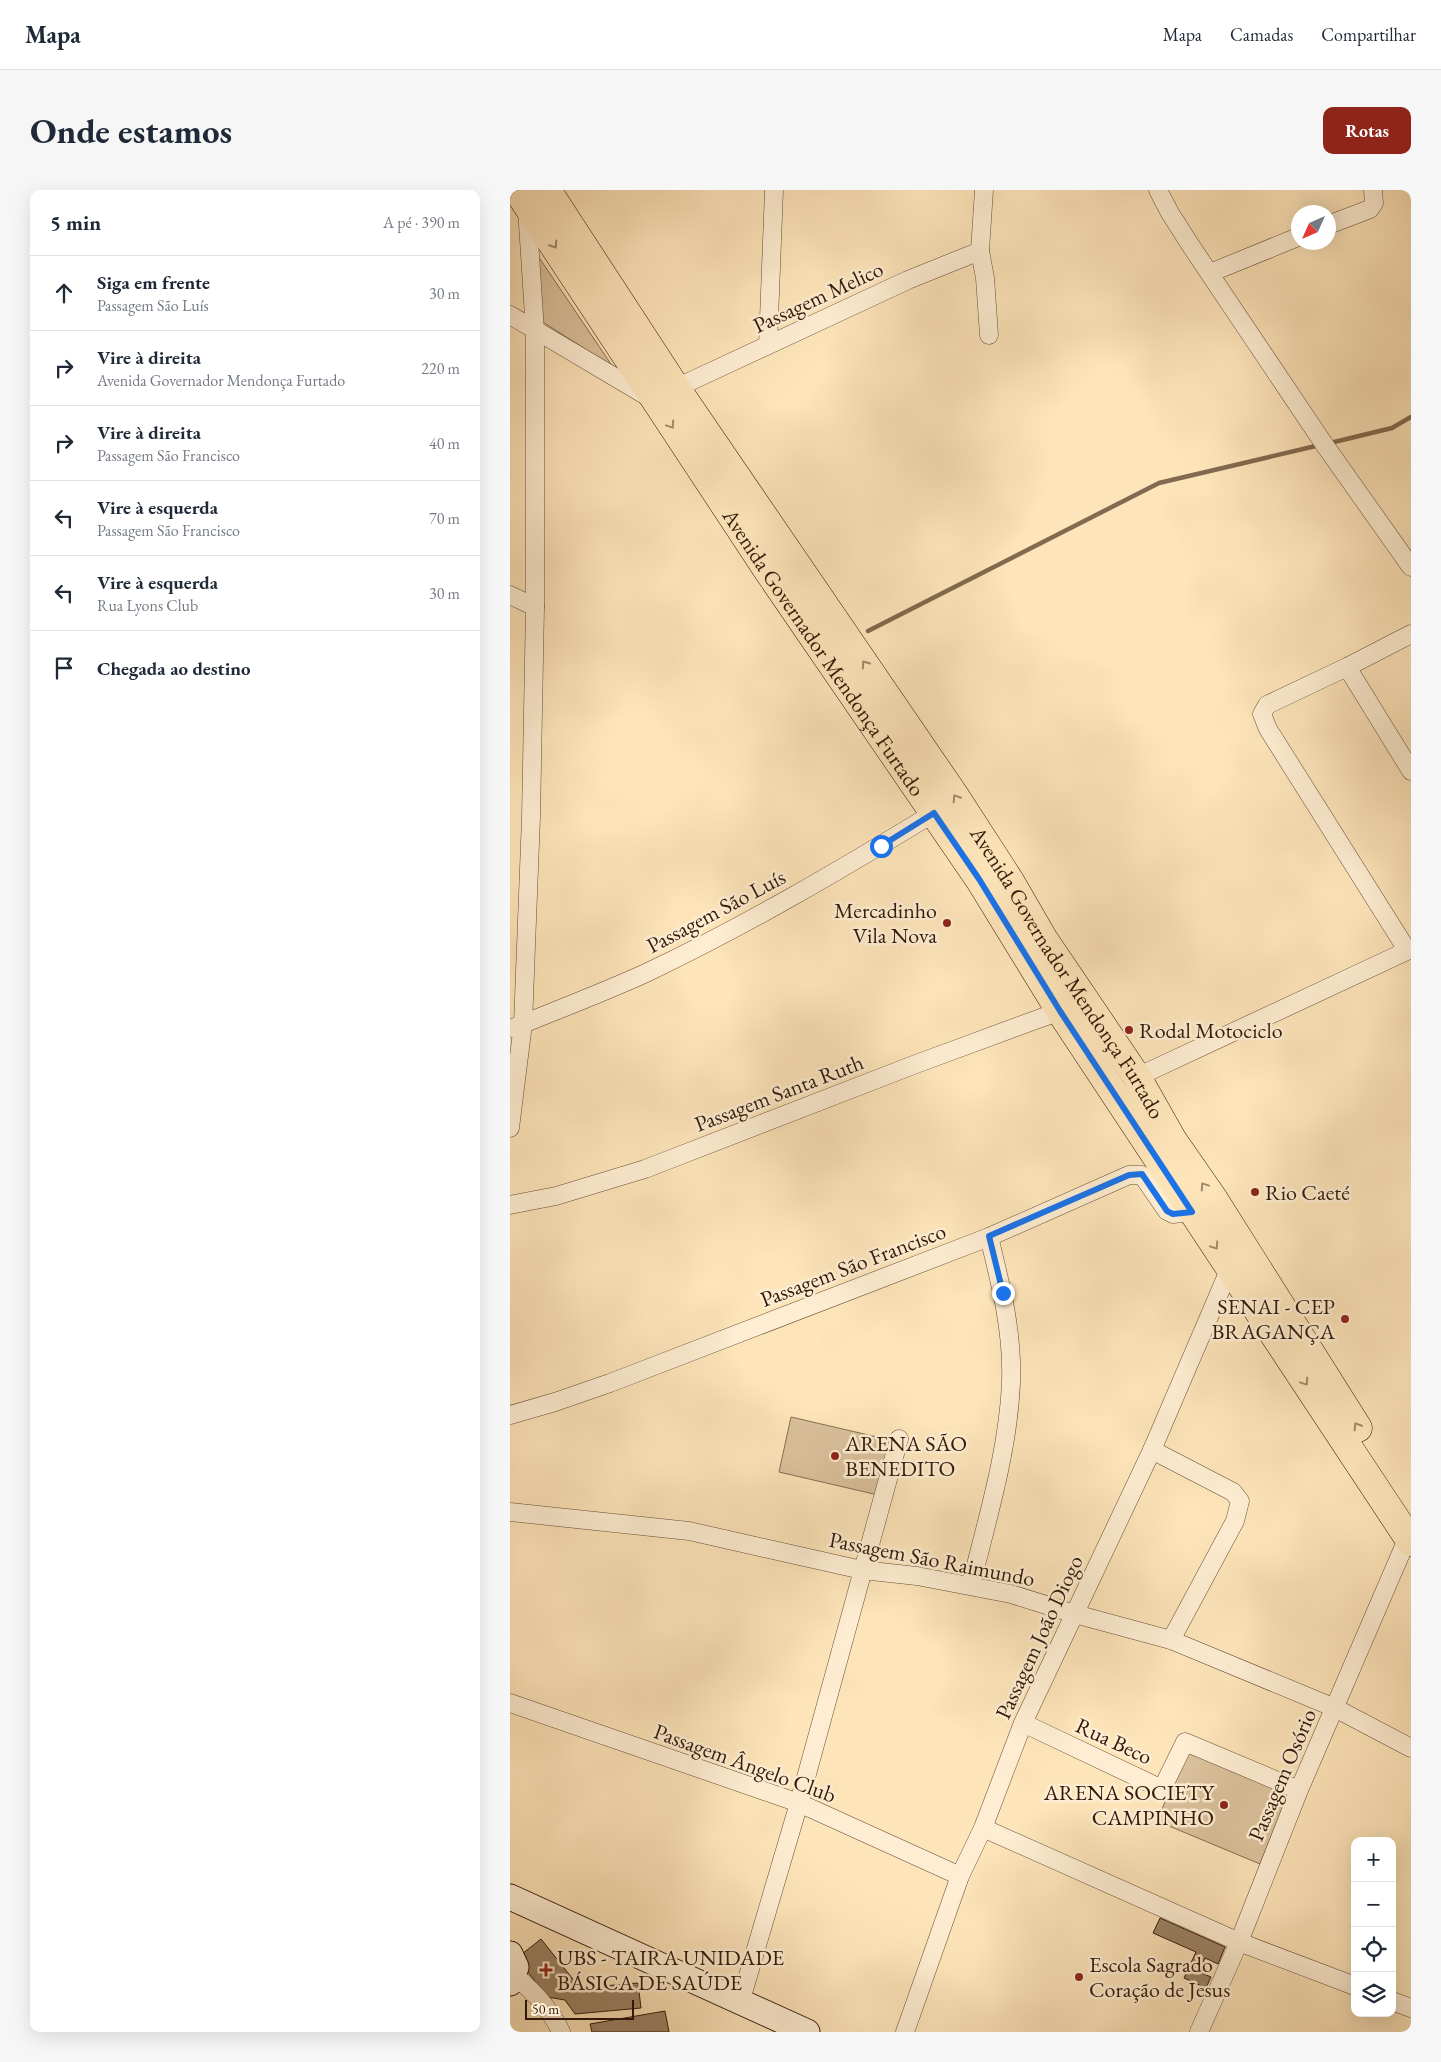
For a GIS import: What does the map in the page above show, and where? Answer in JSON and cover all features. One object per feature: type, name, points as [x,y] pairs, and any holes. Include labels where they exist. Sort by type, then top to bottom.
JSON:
[{"type":"main road","name":"Avenida Governador Mendonça Furtado","points":[[530,195],[666,394],[941,776],[1010,881],[1043,938],[1137,1077],[1172,1139],[1254,1262],[1410,1530]]},
{"type":"main road","name":"Avenida Governador Mendonça Furtado","points":[[666,394],[768,571],[979,879],[1060,1011],[1192,1212],[1410,1530]]},
{"type":"street","points":[[768,345],[774,190]]},
{"type":"street","points":[[984,190],[980,251],[986,278],[988,335]]},
{"type":"street","points":[[1158,190],[1170,213],[1324,444],[1411,567]]},
{"type":"street","points":[[1336,222],[1370,209],[1374,203],[1373,190]]},
{"type":"street","points":[[510,1128],[531,824],[535,607],[535,331],[530,195]]},
{"type":"street","points":[[1210,273],[1291,240]]},
{"type":"street","name":"Passagem Melico","points":[[666,394],[908,280],[980,251]]},
{"type":"street","points":[[510,315],[535,331],[666,394]]},
{"type":"street","points":[[510,595],[535,607]]},
{"type":"street","points":[[1137,1077],[1409,949],[1262,718],[1262,714],[1267,704],[1347,667],[1411,634]]},
{"type":"street","points":[[1347,667],[1411,771]]},
{"type":"street","name":"Passagem São Luís","points":[[516,1027],[574,1005],[712,940],[830,875],[934,813]]},
{"type":"street","name":"Passagem Santa Ruth","points":[[510,1205],[556,1196],[645,1169],[916,1064],[1060,1011]]},
{"type":"street","name":"Passagem São Francisco","points":[[510,1415],[610,1383],[989,1236],[1129,1175],[1142,1174],[1167,1211],[1173,1214],[1192,1212]]},
{"type":"street","points":[[972,1586],[1005,1443],[1011,1383],[1007,1316],[989,1236]]},
{"type":"street","name":"Passagem João Diogo","points":[[905,2032],[960,1876],[983,1828],[1023,1723],[1152,1450],[1230,1268]]},
{"type":"street","points":[[740,2003],[799,1803],[899,1439]]},
{"type":"street","points":[[1152,1450],[1233,1492],[1240,1501],[1235,1521],[1171,1640]]},
{"type":"street","name":"Passagem São Raimundo","points":[[510,1512],[689,1531],[862,1570],[917,1576],[1011,1594],[1075,1614],[1171,1640],[1335,1708],[1411,1748]]},
{"type":"street","name":"Passagem Osório","points":[[1199,2032],[1239,1942],[1299,1790],[1410,1530]]},
{"type":"street","name":"Passagem Ângelo Club","points":[[510,1702],[799,1803],[960,1876]]},
{"type":"street","name":"Rua Beco","points":[[1023,1723],[1162,1789],[1185,1742],[1299,1790]]},
{"type":"street","points":[[983,1828],[1239,1942],[1351,1984]]},
{"type":"street","points":[[510,1897],[807,2032]]},
{"type":"street","points":[[511,1971],[530,1988],[557,2023],[561,2032]]},
{"type":"street","points":[[1396,2002],[1411,2008]]},
{"type":"shaded area","points":[[536,253],[613,367],[543,322]]},
{"type":"shaded area","name":"ARENA SÃO BENEDITO","points":[[791,1417],[890,1440],[878,1495],[779,1472]]},
{"type":"shaded area","name":"ARENA SOCIETY CAMPINHO","points":[[1188,1747],[1290,1790],[1260,1864],[1157,1821]]},
{"type":"building","points":[[1160,1918],[1225,1947],[1218,1964],[1205,1958],[1199,1972],[1211,1977],[1206,1988],[1184,1978],[1196,1952],[1153,1933]]},
{"type":"building","name":"UBS - TAIRA UNIDADE BÁSICA DE SAÚDE","points":[[541,1939],[580,1988],[638,1983],[641,2008],[575,2014],[565,2000],[547,1997],[517,1958]]},
{"type":"building","points":[[665,2011],[669,2032],[592,2032],[590,2024]]},
{"type":"waterway","points":[[1330,443],[1392,428],[1411,417]]},
{"type":"waterway","points":[[868,631],[1159,483],[1320,445]]},
{"type":"place","name":"Mercadinho Vila Nova","points":[[947,923]]},
{"type":"place","name":"Rodal Motociclo","points":[[1129,1030]]},
{"type":"place","name":"Rio Caeté","points":[[1255,1192]]},
{"type":"place","name":"SENAI - CEP BRAGANÇA","points":[[1345,1319]]},
{"type":"place","name":"ARENA SÃO BENEDITO","points":[[835,1456]]},
{"type":"place","name":"ARENA SOCIETY CAMPINHO","points":[[1224,1805]]},
{"type":"place","name":"UBS - TAIRA UNIDADE BÁSICA DE SAÚDE","points":[[546,1970]]},
{"type":"place","name":"Escola Sagrado Coração de Jesus","points":[[1079,1977]]},
{"type":"route","points":[[881,846],[934,813],[979,879],[1060,1011],[1192,1212],[1170,1213],[1161,1204],[1142,1174],[1129,1175],[989,1236],[1003,1293]]}]
